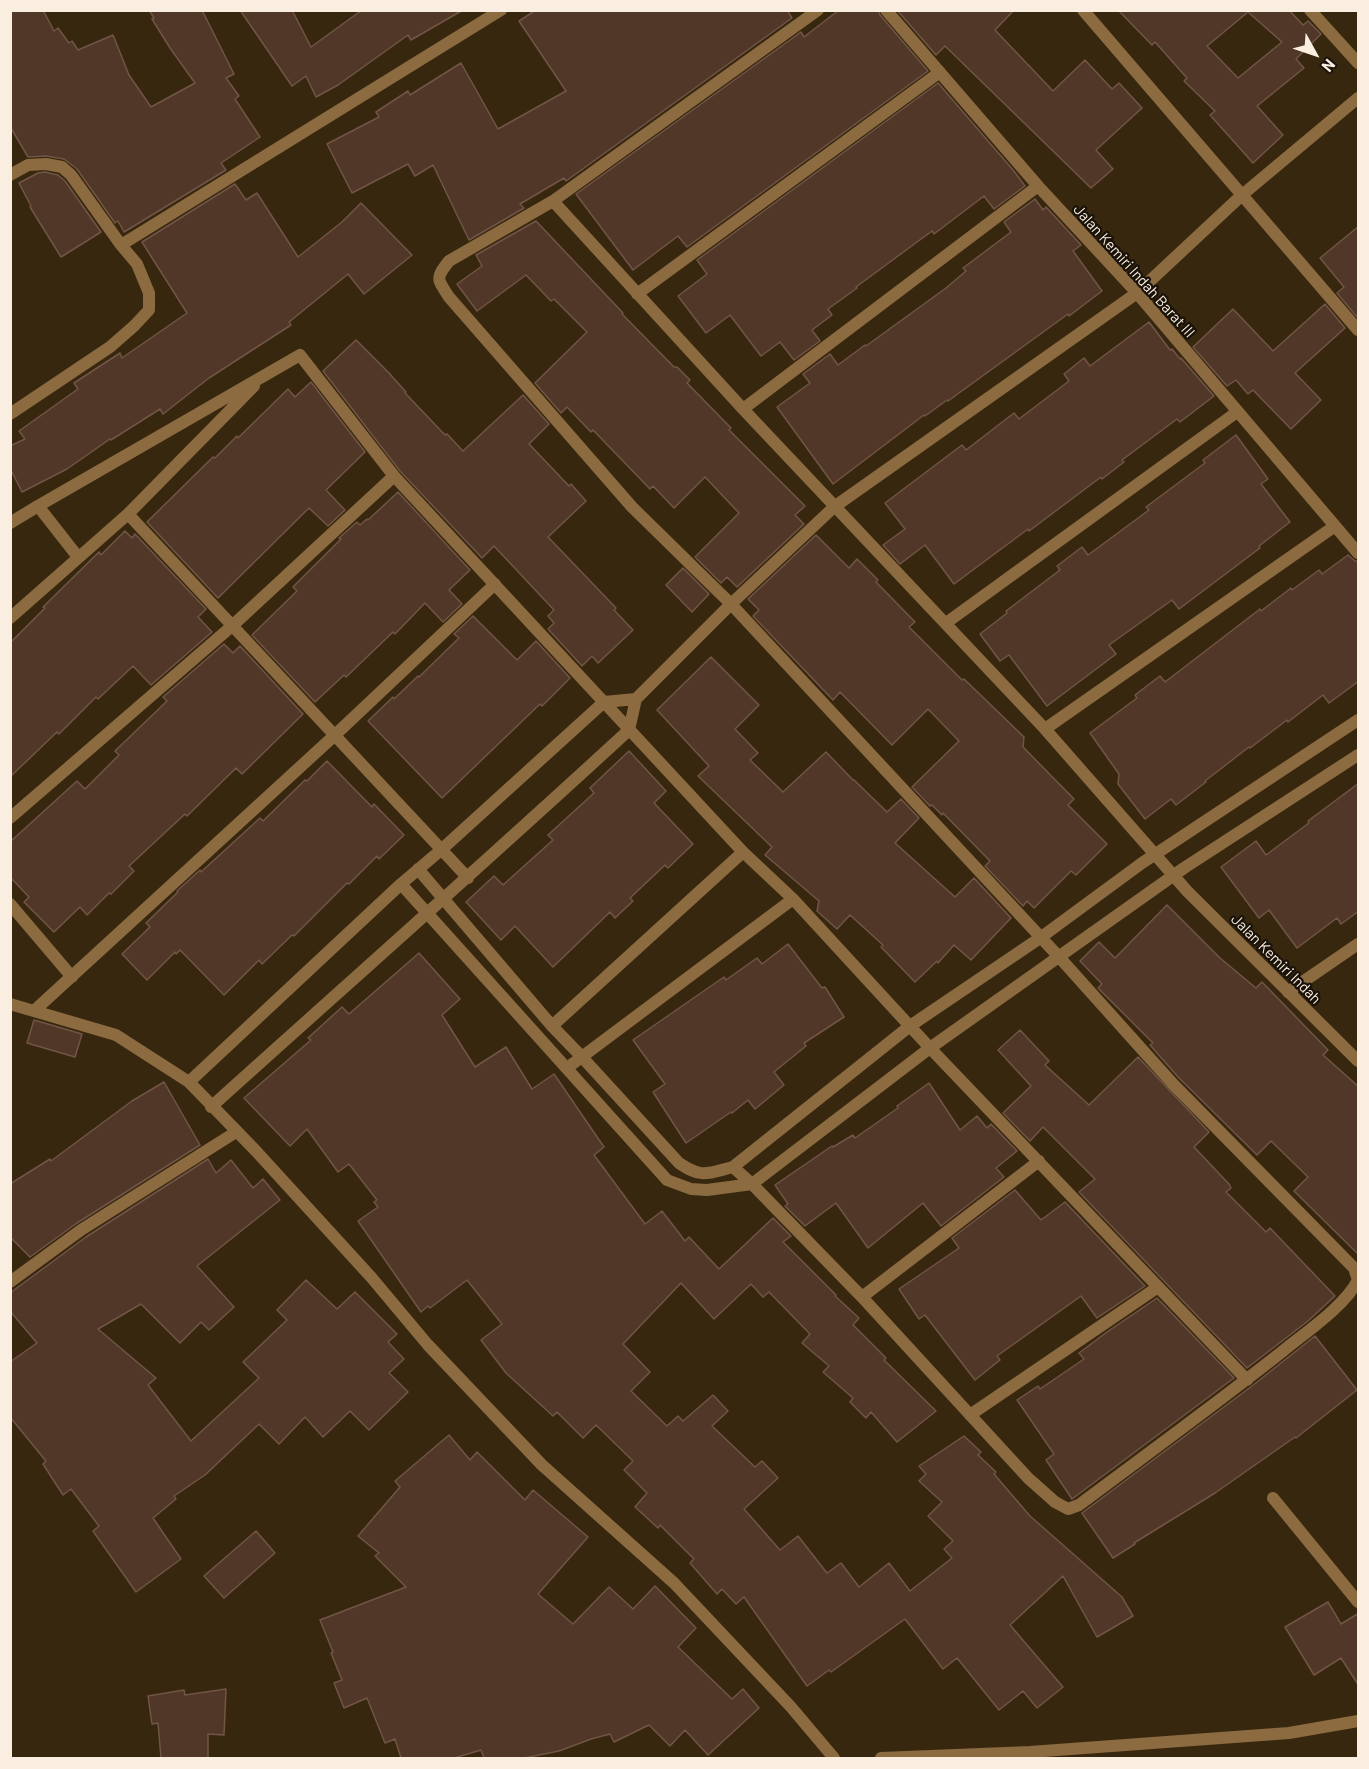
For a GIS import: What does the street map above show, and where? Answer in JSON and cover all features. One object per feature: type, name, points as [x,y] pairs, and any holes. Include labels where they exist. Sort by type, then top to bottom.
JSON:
[{"type":"street","points":[[121,245],[501,10]]},
{"type":"street","points":[[733,1167],[862,1297],[1028,1478],[1054,1502],[1068,1509],[1079,1505],[1247,1380],[1321,1321],[1353,1291],[1358,1280],[1354,1268],[1173,1084],[1060,958],[731,604],[632,507],[449,297],[439,282],[439,274],[449,261],[553,201],[818,10]]},
{"type":"street","name":"Jalan Kemiri Indah Barat III","points":[[886,10],[1038,186],[1137,293],[1359,553]]},
{"type":"street","points":[[1083,10],[1359,330]]},
{"type":"street","points":[[1310,10],[1359,63]]},
{"type":"street","points":[[637,294],[940,72]]},
{"type":"street","points":[[211,1107],[468,878],[629,730],[636,699],[731,604],[834,507],[1137,293],[1242,195],[1359,98]]},
{"type":"street","points":[[10,175],[28,165],[46,164],[62,167],[71,175],[136,264],[149,293],[148,310],[110,347],[10,414]]},
{"type":"street","points":[[742,409],[1038,186]]},
{"type":"street","name":"Jalan Kemiri Indah","points":[[553,201],[742,409],[1045,729],[1187,891],[1359,1061]]},
{"type":"street","points":[[10,523],[300,355],[394,476],[743,852],[793,898],[930,1048],[1247,1380]]},
{"type":"street","points":[[10,618],[128,514],[266,374]]},
{"type":"street","points":[[946,623],[1237,412]]},
{"type":"street","points":[[10,818],[232,626],[394,476]]},
{"type":"street","points":[[38,506],[78,557]]},
{"type":"street","points":[[128,514],[468,878]]},
{"type":"street","points":[[1045,729],[1335,526]]},
{"type":"street","points":[[35,1011],[335,735],[495,584]]},
{"type":"street","points":[[189,1082],[401,884],[604,702],[636,699]]},
{"type":"street","points":[[418,869],[552,1026],[679,1163],[692,1172],[702,1175],[733,1167],[910,1026],[1040,938],[1156,854],[1359,720]]},
{"type":"street","points":[[401,884],[667,1180],[691,1189],[707,1190],[752,1184],[930,1048],[1175,876],[1359,754]]},
{"type":"street","points":[[552,1026],[743,852]]},
{"type":"street","points":[[567,1068],[793,898]]},
{"type":"street","points":[[10,904],[72,977]]},
{"type":"street","points":[[1288,992],[1359,945]]},
{"type":"street","points":[[10,1004],[116,1035],[189,1082],[371,1277],[436,1354],[542,1465],[674,1583],[791,1707],[834,1758]]},
{"type":"street","points":[[10,1282],[81,1230],[236,1132]]},
{"type":"street","points":[[862,1297],[1039,1161]]},
{"type":"street","points":[[969,1414],[1158,1287]]},
{"type":"street","points":[[1273,1498],[1359,1602]]},
{"type":"street","points":[[880,1758],[1030,1752],[1289,1733],[1359,1721]]},
{"type":"building","points":[[10,10],[43,10],[54,31],[58,28],[69,43],[72,41],[78,50],[113,35],[129,75],[151,107],[195,83],[170,48],[149,10],[202,10],[234,74],[226,78],[239,96],[235,99],[260,137],[221,163],[226,170],[124,232],[118,221],[115,223],[77,169],[64,159],[46,156],[28,157],[11,128]]},
{"type":"building","points":[[240,10],[292,10],[311,47],[362,10],[463,10],[411,40],[408,35],[338,85],[316,97],[306,76],[292,86]]},
{"type":"building","points":[[536,10],[787,10],[792,18],[566,181],[564,178],[520,204],[524,208],[469,240],[433,165],[415,176],[408,164],[352,193],[327,144],[379,117],[376,112],[408,91],[410,95],[461,63],[498,129],[566,91],[519,21]]},
{"type":"building","points":[[839,10],[878,10],[928,71],[687,247],[678,236],[633,270],[576,194],[801,32],[804,37]]},
{"type":"building","points":[[897,10],[1014,10],[995,30],[1053,91],[1085,60],[1112,89],[1119,83],[1142,108],[1096,150],[1113,169],[1091,188],[945,46],[936,55]]},
{"type":"building","points":[[1118,10],[1289,10],[1303,25],[1308,21],[1321,34],[1296,59],[1304,68],[1257,106],[1283,135],[1253,163],[1210,115],[1215,111],[1184,81],[1187,78],[1155,42],[1152,45]],"holes":[[[1248,12],[1282,42],[1238,78],[1207,46]]]},
{"type":"building","points":[[938,83],[1025,186],[994,209],[984,196],[934,234],[932,231],[856,287],[828,309],[832,315],[812,330],[820,341],[794,360],[780,342],[761,356],[730,315],[706,333],[678,296],[707,274],[697,260]]},
{"type":"building","points":[[38,173],[58,175],[65,181],[101,232],[61,257],[30,207],[19,183]]},
{"type":"building","points":[[235,184],[246,200],[257,193],[298,257],[342,222],[361,203],[412,255],[364,294],[348,274],[289,322],[291,325],[209,378],[163,414],[160,409],[110,439],[67,469],[22,492],[10,468],[10,446],[25,439],[19,431],[78,389],[74,383],[120,353],[122,358],[187,313],[142,242]]},
{"type":"building","points":[[1035,199],[1043,210],[1046,207],[1081,245],[1073,251],[1102,291],[948,401],[924,415],[833,484],[777,407],[810,383],[803,374],[830,354],[838,365],[946,288],[966,271],[963,268],[1011,232],[1004,222]]},
{"type":"building","points":[[536,221],[622,314],[674,367],[677,367],[690,380],[687,383],[731,428],[729,430],[805,506],[795,515],[804,524],[737,587],[727,577],[721,583],[695,557],[739,513],[705,477],[674,508],[653,486],[650,489],[593,430],[591,432],[567,407],[561,413],[535,383],[587,332],[554,299],[551,301],[526,275],[477,311],[457,284],[482,266],[476,255]]},
{"type":"building","points":[[1359,226],[1359,316],[1357,317],[1337,293],[1344,287],[1320,258]]},
{"type":"building","points":[[1325,304],[1345,328],[1295,373],[1321,400],[1291,429],[1253,390],[1248,394],[1236,380],[1227,386],[1193,347],[1233,309],[1273,351]]},
{"type":"building","points":[[1149,322],[1170,350],[1172,349],[1181,358],[1214,396],[1180,422],[1177,419],[1122,460],[1124,462],[1102,479],[1101,477],[954,584],[925,545],[900,564],[883,545],[905,529],[885,503],[962,445],[966,450],[1014,413],[1019,419],[1069,381],[1064,374],[1084,358],[1090,366]]},
{"type":"building","points":[[356,340],[445,435],[447,434],[463,451],[523,395],[549,424],[529,444],[586,501],[548,537],[616,608],[614,610],[633,630],[598,663],[592,656],[582,666],[548,629],[554,623],[548,616],[554,610],[494,546],[482,558],[400,471],[323,371]]},
{"type":"building","points":[[311,382],[365,452],[326,490],[345,510],[328,526],[309,508],[218,598],[147,522],[213,457],[215,458],[237,436],[238,438],[288,389],[295,397]]},
{"type":"building","points":[[1236,435],[1268,479],[1261,484],[1290,522],[1259,546],[1260,548],[1179,609],[1172,600],[1109,645],[1116,654],[1047,706],[1009,655],[1000,661],[980,634],[1060,570],[1057,566],[1082,547],[1088,555],[1149,510],[1146,507],[1205,463],[1203,460]]},
{"type":"building","points":[[398,492],[470,570],[449,590],[462,604],[443,622],[425,603],[395,634],[393,632],[346,677],[344,675],[315,702],[252,635],[297,591],[293,587],[341,539],[339,538],[357,522],[360,525],[368,520]]},
{"type":"building","points":[[125,531],[132,538],[135,534],[206,609],[198,617],[212,632],[151,685],[133,666],[98,699],[96,697],[59,734],[57,732],[10,777],[10,643],[99,552],[101,555]]},
{"type":"building","points":[[816,535],[849,568],[857,559],[878,580],[876,582],[915,622],[909,627],[1024,737],[1023,747],[1074,799],[1068,805],[1107,844],[1076,875],[1071,871],[1034,908],[1027,901],[1023,906],[985,866],[990,861],[943,813],[942,815],[932,805],[930,806],[912,787],[959,741],[928,709],[892,745],[840,692],[833,700],[753,616],[759,610],[748,599]]},
{"type":"building","points":[[1348,555],[1355,561],[1359,561],[1359,681],[1329,703],[1323,695],[1288,722],[1287,720],[1249,747],[1176,805],[1171,799],[1145,819],[1118,784],[1119,774],[1090,733],[1137,698],[1135,695],[1160,676],[1165,682],[1260,609],[1261,611],[1319,570],[1322,574]]},
{"type":"building","points":[[683,568],[709,594],[692,612],[666,585]]},
{"type":"building","points":[[473,616],[517,660],[536,641],[570,678],[442,798],[368,721],[393,697],[394,699],[419,677],[459,638],[454,634]]},
{"type":"building","points":[[224,644],[233,653],[240,646],[303,714],[242,774],[236,768],[187,816],[185,814],[129,866],[134,871],[111,894],[109,893],[87,915],[80,907],[54,932],[24,902],[29,897],[10,877],[10,842],[77,781],[85,789],[119,755],[115,751],[167,701],[163,697]]},
{"type":"building","points":[[711,657],[759,705],[735,729],[758,753],[750,760],[783,792],[826,752],[887,812],[901,799],[919,818],[895,843],[955,897],[974,878],[1011,918],[971,960],[954,945],[938,963],[937,961],[915,982],[881,947],[883,945],[850,915],[837,929],[817,911],[819,901],[765,855],[772,847],[698,776],[709,766],[657,710]]},
{"type":"building","points":[[629,751],[666,791],[654,803],[693,844],[668,868],[665,865],[630,898],[633,901],[615,918],[610,912],[553,967],[515,926],[501,940],[466,902],[494,876],[503,885],[553,840],[548,835],[594,793],[590,788]]},
{"type":"building","points":[[327,761],[372,807],[374,804],[404,835],[379,859],[377,856],[349,884],[347,883],[294,936],[292,935],[262,964],[259,960],[224,995],[180,950],[176,954],[175,952],[147,980],[122,954],[150,927],[146,923],[200,870],[201,872],[260,818],[263,821]]},
{"type":"building","points":[[1359,783],[1359,911],[1341,924],[1337,918],[1297,948],[1269,910],[1259,918],[1221,867],[1256,841],[1266,855]]},
{"type":"building","points":[[1167,905],[1220,958],[1256,988],[1262,982],[1328,1050],[1323,1055],[1359,1087],[1359,1255],[1294,1191],[1308,1177],[1271,1141],[1257,1155],[1179,1078],[1150,1045],[1153,1043],[1098,988],[1102,984],[1080,961],[1099,942],[1115,958]]},
{"type":"building","points":[[788,944],[822,988],[825,987],[844,1017],[804,1043],[806,1046],[774,1072],[784,1085],[755,1109],[748,1100],[686,1143],[653,1092],[665,1084],[633,1040],[724,977],[726,980],[757,958],[762,964]]},
{"type":"building","points":[[419,953],[460,999],[442,1015],[475,1067],[506,1047],[532,1089],[554,1074],[604,1147],[594,1155],[645,1224],[662,1211],[685,1241],[689,1237],[719,1269],[773,1218],[791,1236],[783,1242],[859,1318],[853,1325],[886,1358],[884,1360],[936,1411],[897,1442],[871,1412],[866,1418],[850,1402],[853,1398],[823,1372],[829,1366],[802,1343],[810,1334],[769,1292],[763,1297],[751,1284],[714,1319],[681,1283],[623,1344],[650,1372],[631,1391],[667,1426],[678,1416],[683,1421],[713,1395],[728,1411],[712,1426],[755,1467],[762,1461],[778,1478],[744,1509],[780,1550],[798,1536],[827,1573],[841,1563],[859,1587],[889,1563],[910,1591],[952,1558],[944,1549],[953,1541],[928,1516],[942,1502],[919,1481],[926,1474],[919,1466],[964,1436],[981,1452],[978,1455],[996,1472],[994,1474],[1030,1516],[1122,1597],[1133,1616],[1097,1637],[1063,1576],[1010,1625],[1063,1687],[1037,1708],[1023,1691],[999,1710],[957,1658],[943,1669],[905,1619],[831,1672],[829,1670],[807,1686],[744,1597],[736,1604],[722,1589],[717,1594],[690,1563],[694,1559],[660,1525],[658,1528],[635,1507],[647,1493],[624,1470],[633,1461],[596,1425],[583,1438],[557,1412],[553,1416],[506,1373],[481,1340],[502,1324],[467,1280],[430,1308],[428,1306],[421,1312],[358,1221],[378,1207],[374,1202],[377,1200],[349,1164],[338,1172],[307,1129],[290,1146],[244,1098],[311,1040],[308,1038],[342,1007],[349,1014]]},
{"type":"building","points":[[34,1020],[82,1034],[75,1057],[27,1043]]},
{"type":"building","points":[[1020,1030],[1049,1061],[1045,1065],[1089,1105],[1138,1057],[1209,1132],[1194,1147],[1229,1184],[1231,1188],[1226,1192],[1266,1232],[1270,1228],[1335,1296],[1308,1321],[1247,1368],[1079,1192],[1095,1179],[1043,1127],[1030,1141],[1003,1113],[1031,1086],[998,1050]]},
{"type":"building","points":[[164,1082],[200,1145],[77,1223],[30,1257],[10,1237],[10,1184],[50,1159],[51,1161],[132,1101]]},
{"type":"building","points":[[929,1083],[960,1130],[977,1116],[987,1128],[991,1124],[1017,1151],[996,1168],[1004,1177],[941,1226],[923,1203],[868,1248],[836,1203],[805,1226],[785,1206],[788,1204],[775,1185],[832,1146],[853,1135],[855,1138]]},
{"type":"building","points":[[208,1159],[216,1173],[231,1160],[253,1188],[263,1179],[280,1200],[197,1266],[234,1307],[209,1330],[201,1322],[180,1343],[141,1304],[98,1329],[156,1378],[148,1385],[191,1441],[259,1378],[243,1362],[287,1320],[277,1310],[306,1280],[337,1309],[355,1292],[397,1334],[388,1342],[404,1359],[389,1373],[408,1392],[369,1430],[350,1411],[323,1437],[305,1417],[279,1444],[259,1424],[205,1475],[174,1496],[176,1499],[153,1518],[181,1559],[136,1592],[93,1531],[99,1526],[71,1489],[63,1495],[43,1464],[46,1461],[10,1417],[10,1362],[37,1343],[10,1311],[10,1293],[86,1237]]},
{"type":"building","points":[[1015,1190],[1041,1220],[1065,1202],[1145,1286],[1097,1318],[1081,1296],[997,1356],[1000,1360],[975,1380],[925,1315],[919,1319],[899,1289],[959,1248],[952,1238]]},
{"type":"building","points":[[1157,1298],[1234,1378],[1072,1499],[1046,1460],[1054,1454],[1017,1400],[1038,1386],[1040,1389],[1084,1359],[1079,1353]]},
{"type":"building","points":[[1315,1336],[1357,1390],[1296,1438],[1113,1558],[1082,1513]]},
{"type":"building","points":[[449,1435],[470,1460],[477,1452],[525,1500],[533,1490],[588,1537],[538,1594],[573,1624],[609,1587],[633,1609],[655,1586],[696,1628],[678,1647],[732,1699],[743,1689],[759,1708],[708,1755],[685,1730],[670,1746],[649,1725],[614,1742],[610,1734],[559,1751],[524,1758],[484,1758],[481,1750],[454,1758],[401,1758],[395,1739],[385,1743],[367,1698],[344,1708],[334,1683],[342,1680],[320,1620],[406,1587],[375,1556],[379,1553],[358,1536],[400,1487],[395,1481]]},
{"type":"building","points":[[256,1531],[275,1553],[224,1598],[204,1576]]},
{"type":"building","points":[[1328,1602],[1341,1624],[1359,1613],[1359,1686],[1341,1658],[1314,1675],[1285,1627]]},
{"type":"building","points":[[226,1689],[224,1735],[208,1734],[208,1758],[161,1758],[158,1723],[152,1724],[148,1696],[184,1690],[185,1695]]}]
